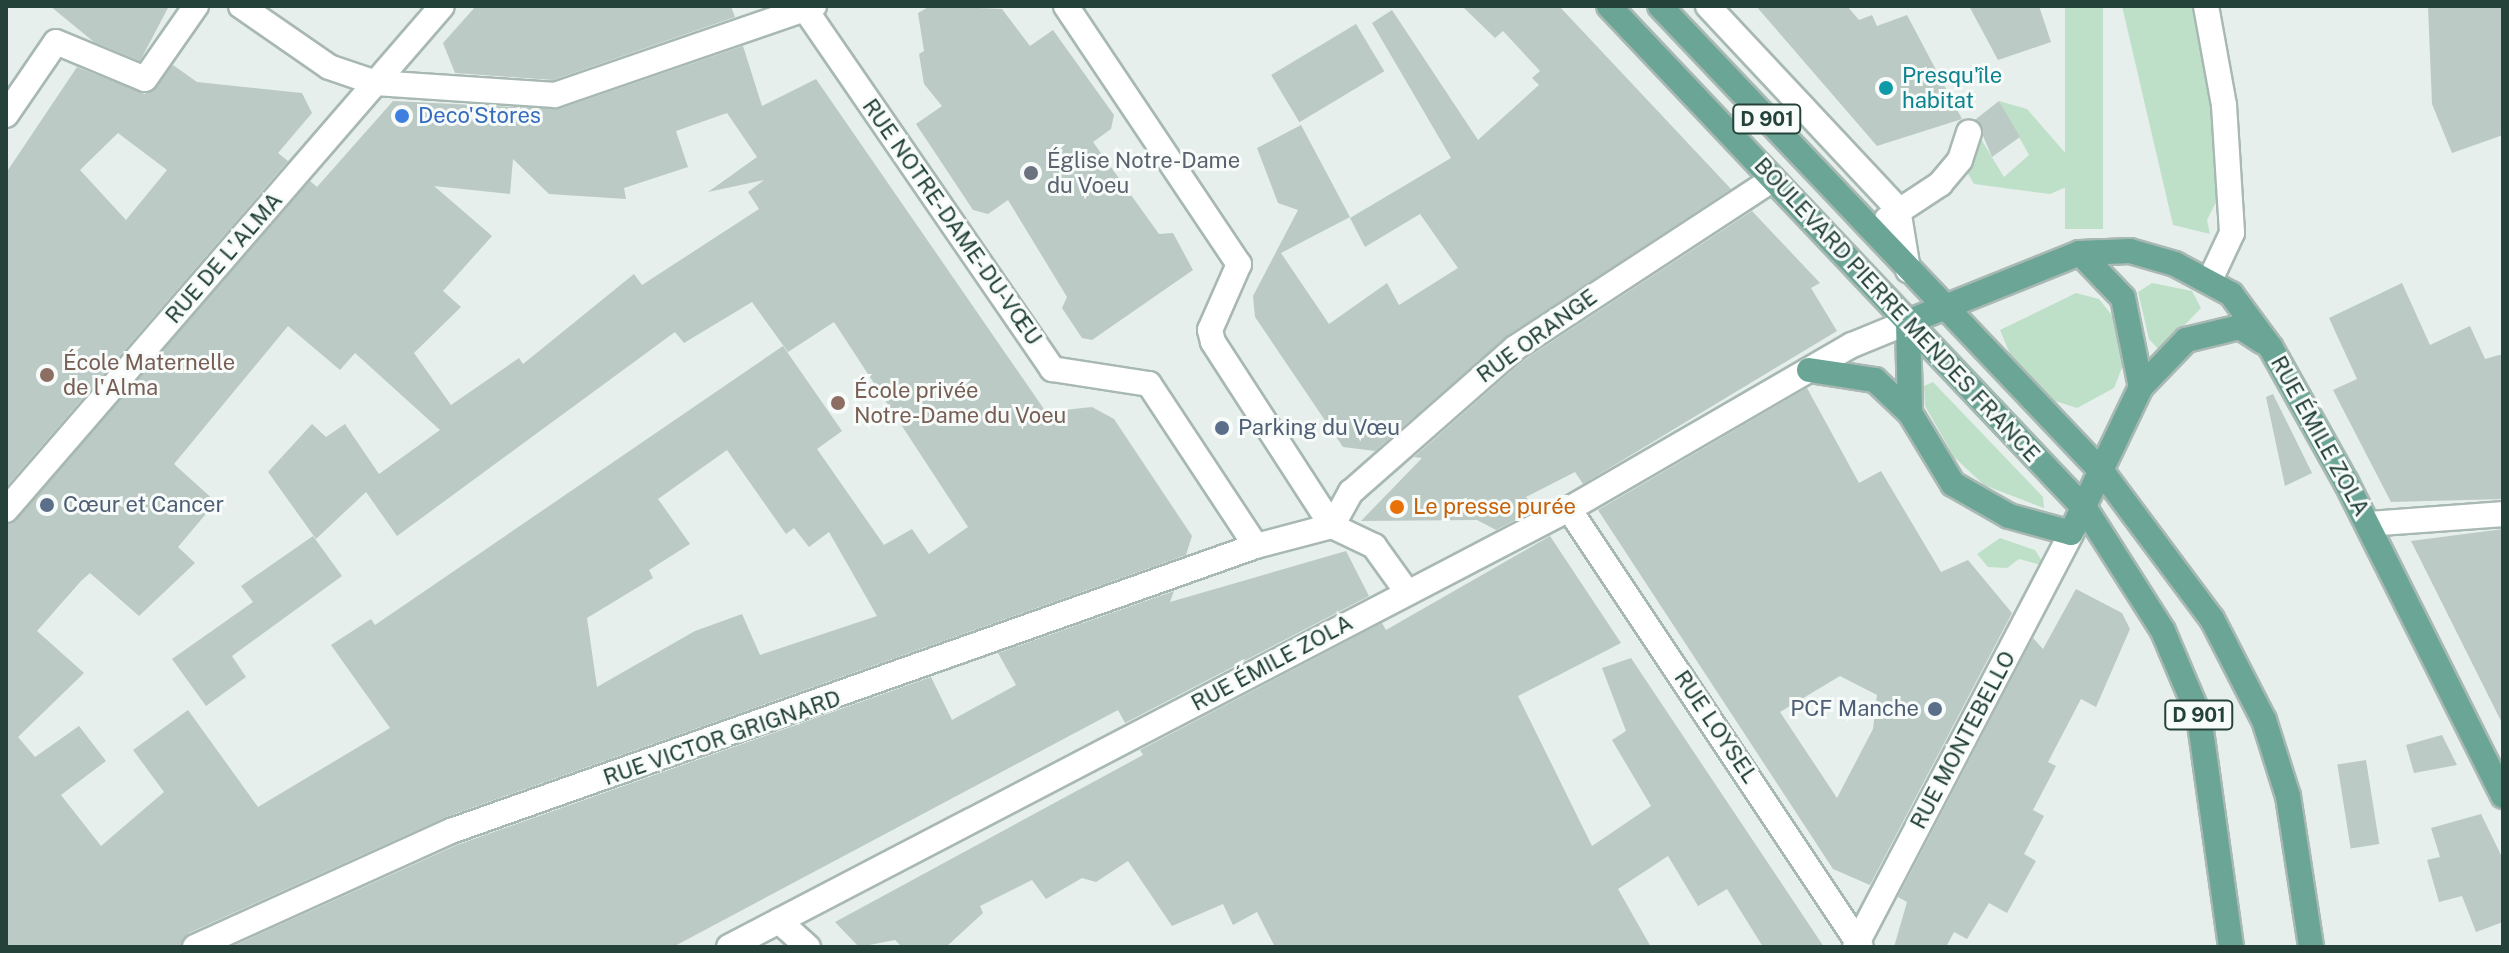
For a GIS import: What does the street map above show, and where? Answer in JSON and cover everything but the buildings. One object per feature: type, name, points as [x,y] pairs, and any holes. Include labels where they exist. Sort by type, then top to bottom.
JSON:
[{"type":"main road","name":"BOULEVARD PIERRE MENDES FRANCE","points":[[1609,6],[2086,510]]},
{"type":"main road","name":"BOULEVARD PIERRE MENDES FRANCE","points":[[1660,6],[2103,473],[2212,619],[2264,720],[2288,796],[2311,947]]},
{"type":"main road","points":[[1910,413],[1908,322],[1943,306],[2080,253],[2130,251],[2210,280]]},
{"type":"main road","points":[[2080,253],[2123,298],[2141,387]]},
{"type":"main road","name":"RUE ÉMILE ZOLA","points":[[2210,280],[2231,294],[2271,348],[2368,524],[2503,796]]},
{"type":"main road","points":[[1809,370],[1875,380],[1910,413],[1953,484],[2009,516],[2071,533],[2086,510],[2141,387],[2186,340],[2209,330],[2240,327],[2271,348]]},
{"type":"main road","name":"D 901","points":[[2086,510],[2163,631],[2199,716],[2231,947]]},
{"type":"street","points":[[6,115],[56,42],[145,79],[196,6]]},
{"type":"street","points":[[241,6],[329,67],[376,83],[555,95],[810,8]]},
{"type":"street","name":"RUE DE L'ALMA","points":[[6,510],[442,6]]},
{"type":"street","points":[[1066,6],[1239,264],[1210,330],[1332,526],[1374,546],[1407,592]]},
{"type":"street","points":[[1708,6],[1898,209]]},
{"type":"street","points":[[2206,6],[2224,105],[2232,233],[2210,280]]},
{"type":"street","name":"RUE NOTRE-DAME-DU-VŒU","points":[[810,8],[1052,369],[1064,376],[1131,377],[1149,384],[1256,546]]},
{"type":"street","points":[[1874,232],[1898,209],[1940,184],[1960,160],[1969,132]]},
{"type":"street","name":"RUE ORANGE","points":[[1332,526],[1351,492],[1394,451],[1515,348],[1773,179]]},
{"type":"street","name":"BOULEVARD PIERRE MENDES FRANCE","points":[[1898,209],[1908,270]]},
{"type":"street","name":"RUE ÉMILE ZOLA","points":[[729,947],[1569,509],[1809,370],[1908,322]]},
{"type":"street","name":"RUE LOYSEL","points":[[1569,509],[1858,945]]},
{"type":"street","points":[[2368,524],[2503,514]]},
{"type":"street","points":[[1256,546],[1332,526]]},
{"type":"street","name":"RUE MONTEBELLO","points":[[1858,945],[2071,533]]},
{"type":"street","name":"RUE VICTOR GRIGNARD","points":[[195,947],[451,831],[1256,546]]},
{"type":"street","points":[[779,921],[808,947]]},
{"type":"green space","points":[[2065,6],[2103,6],[2103,229],[2065,229]]},
{"type":"green space","points":[[2122,6],[2192,6],[2205,48],[2224,206],[2215,204],[2207,220],[2210,234],[2173,225]]},
{"type":"green space","points":[[1999,101],[2027,109],[2087,178],[2050,194],[1974,184],[1963,165],[1978,134],[2004,177],[2029,155]]},
{"type":"green space","points":[[2152,283],[2192,291],[2201,308],[2160,351],[2149,339],[2138,292]]},
{"type":"green space","points":[[2076,293],[2099,299],[2114,318],[2123,365],[2114,388],[2077,408],[2055,401],[2010,354],[2000,330]]},
{"type":"green space","points":[[1933,382],[2043,497],[2044,508],[1984,485],[1954,457],[1925,406],[1924,386]]},
{"type":"green space","points":[[2000,538],[2035,550],[2045,566],[2019,559],[2007,568],[1988,567],[1977,554]]},
{"type":"place","name":"Presqu'île habitat","points":[[1886,88]]},
{"type":"place","name":"Deco'Stores","points":[[402,116]]},
{"type":"place","name":"Église Notre-Dame du Voeu","points":[[1031,173]]},
{"type":"place","name":"École Maternelle de l'Alma","points":[[47,375]]},
{"type":"place","name":"École privée Notre-Dame du Voeu","points":[[838,403]]},
{"type":"place","name":"Parking du Vœu","points":[[1222,428]]},
{"type":"place","name":"Cœur et Cancer","points":[[47,505]]},
{"type":"place","name":"Le presse purée","points":[[1397,507]]},
{"type":"place","name":"PCF Manche","points":[[1935,709]]}]
